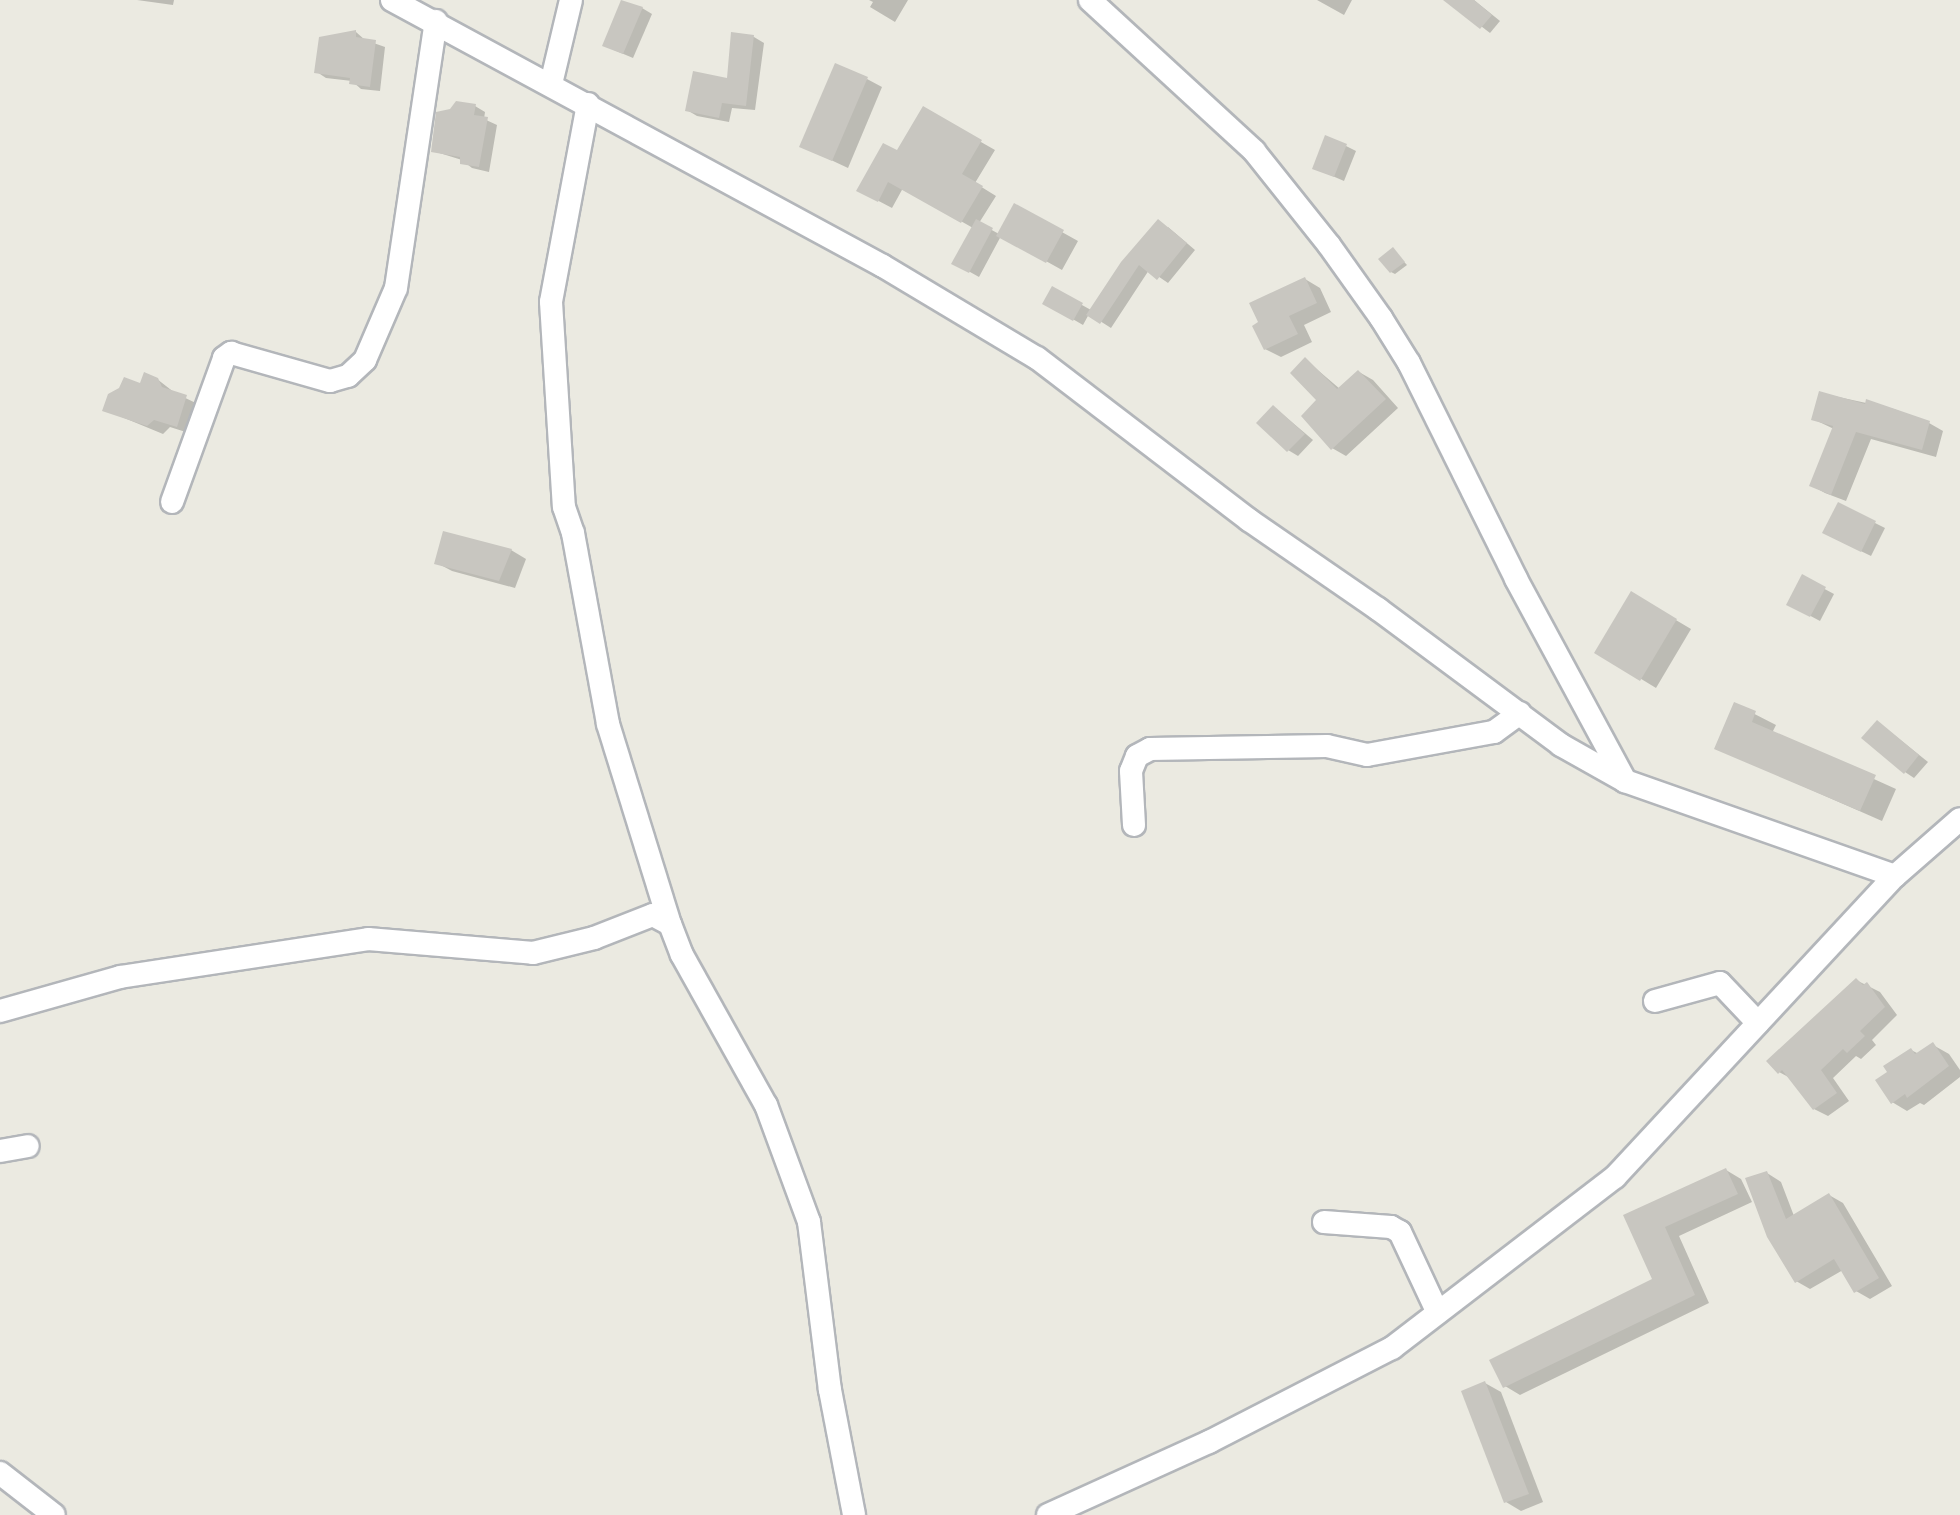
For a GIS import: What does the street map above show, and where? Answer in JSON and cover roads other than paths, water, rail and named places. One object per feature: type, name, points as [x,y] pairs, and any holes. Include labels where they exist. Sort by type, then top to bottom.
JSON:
[{"type":"street","points":[[392,0],[436,21],[883,266],[1037,358],[1249,520],[1561,745],[1625,781],[1895,876]]},
{"type":"street","points":[[551,84],[571,0]]},
{"type":"street","points":[[1090,0],[1254,151],[1329,245],[1381,318],[1409,363],[1516,579],[1625,781]]},
{"type":"street","points":[[172,502],[224,358],[231,353],[330,381],[348,376],[365,360],[396,288],[436,21]]},
{"type":"street","points":[[588,104],[551,302],[564,507],[573,533],[608,724],[670,924],[682,955],[766,1105],[809,1222],[830,1390],[854,1515]]},
{"type":"street","points":[[1134,825],[1131,771],[1137,756],[1150,749],[1327,746],[1367,755],[1494,732],[1520,713]]},
{"type":"street","points":[[1048,1515],[1209,1442],[1392,1348],[1438,1313],[1615,1177],[1895,876],[1960,819]]},
{"type":"street","points":[[0,1011],[120,977],[368,939],[533,953],[594,938],[653,915],[670,924]]},
{"type":"street","points":[[1655,1001],[1720,983],[1758,1023]]},
{"type":"street","points":[[0,1151],[28,1146]]},
{"type":"street","points":[[1324,1222],[1391,1227],[1400,1232],[1438,1313]]},
{"type":"street","points":[[0,1473],[54,1515]]}]
